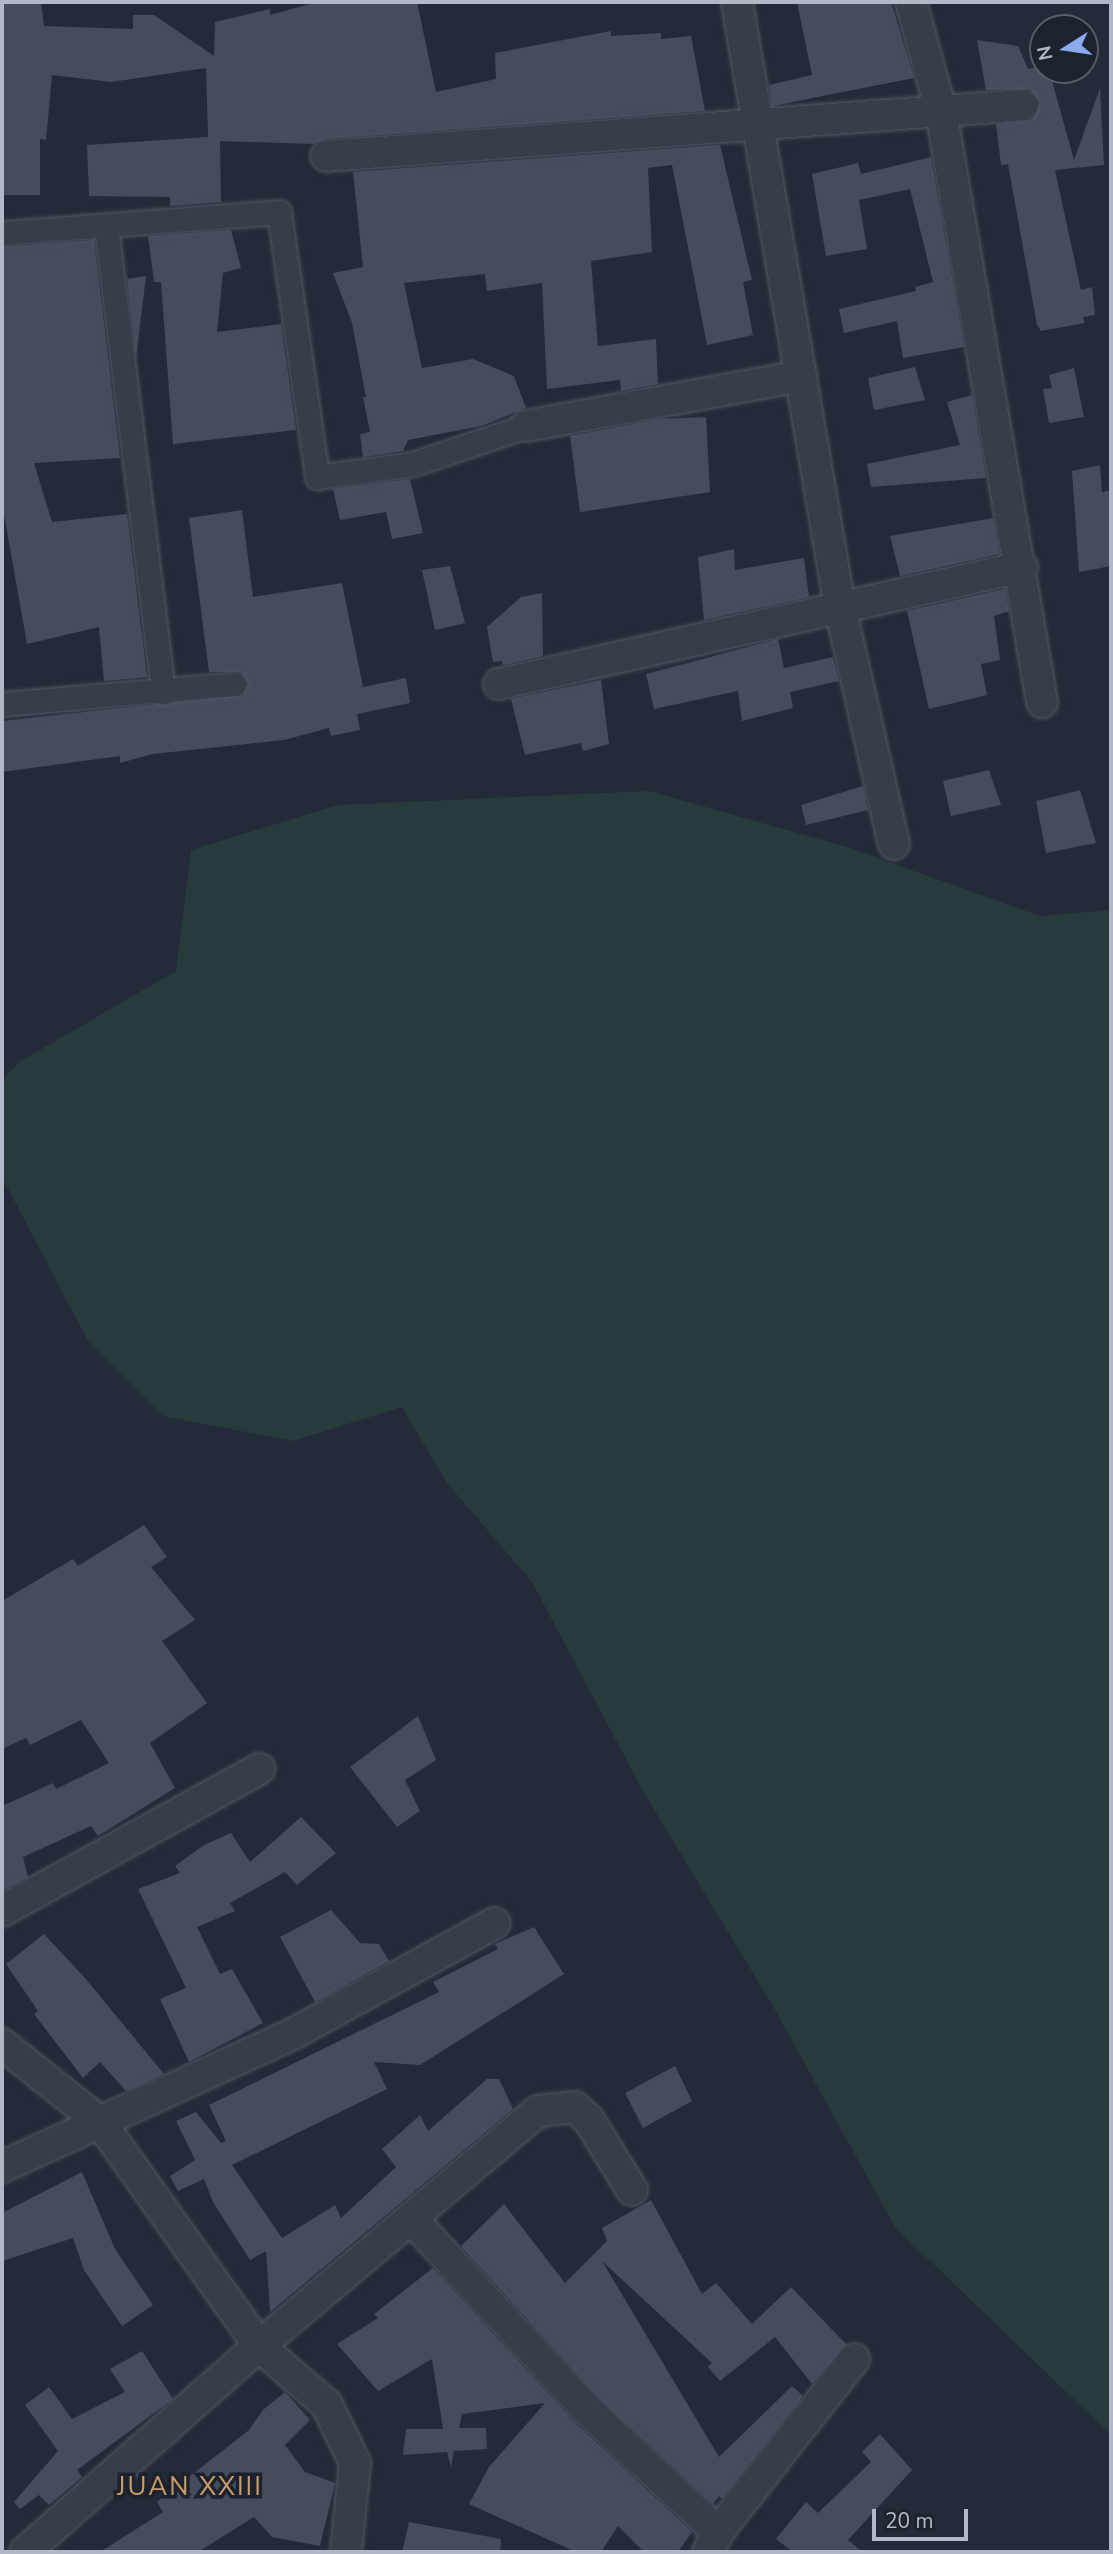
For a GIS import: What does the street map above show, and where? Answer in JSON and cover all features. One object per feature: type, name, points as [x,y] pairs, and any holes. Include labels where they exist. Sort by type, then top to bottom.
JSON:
[{"type":"street","points":[[737,2],[840,607],[894,844]]},
{"type":"street","points":[[911,2],[941,111],[1022,567],[1042,702]]},
{"type":"street","points":[[326,156],[758,122],[1023,105]]},
{"type":"street","points":[[2,233],[279,212],[317,477],[413,464],[526,426],[801,376]]},
{"type":"street","points":[[106,226],[163,693]]},
{"type":"street","points":[[499,684],[1022,567]]},
{"type":"street","points":[[2,704],[163,693],[234,684]]},
{"type":"street","points":[[2,1911],[259,1769]]},
{"type":"street","points":[[2,2167],[293,2034],[495,1923]]},
{"type":"street","points":[[2,2044],[100,2122],[259,2346],[327,2405],[355,2463],[346,2552]]},
{"type":"street","points":[[28,2551],[259,2346],[538,2111],[561,2106],[575,2107],[589,2120],[632,2190]]},
{"type":"street","points":[[411,2218],[587,2410],[713,2542],[854,2359]]},
{"type":"shaded area","points":[[649,791],[847,847],[1040,916],[1111,910],[1111,2435],[895,2227],[774,2008],[643,1791],[532,1582],[447,1483],[402,1407],[293,1441],[163,1416],[88,1341],[2,1177],[2,1080],[21,1061],[176,971],[191,850],[338,805]]},
{"type":"building","points":[[2,2],[41,2],[44,26],[133,29],[133,15],[154,15],[214,56],[215,22],[270,9],[270,15],[317,2],[417,2],[436,92],[496,79],[495,53],[611,31],[611,36],[661,33],[661,39],[691,36],[705,111],[325,139],[314,144],[220,141],[221,202],[170,206],[170,197],[89,196],[87,145],[208,137],[206,68],[111,82],[52,75],[46,140],[40,139],[40,195],[2,195]]},
{"type":"building","points":[[797,2],[891,2],[914,78],[772,106],[769,85],[812,75]]},
{"type":"building","points":[[977,40],[1018,46],[1029,69],[1029,84],[1053,84],[1074,160],[1100,88],[1104,165],[1055,170],[1081,290],[1092,287],[1095,315],[1083,317],[1085,323],[1041,331],[1037,325],[1008,164],[1001,165],[996,124],[1032,120],[1040,103],[1030,89],[986,90]]},
{"type":"building","points":[[720,145],[752,280],[743,282],[753,335],[707,345],[672,165],[648,168],[652,252],[591,261],[598,346],[656,339],[658,384],[621,391],[620,380],[547,389],[542,283],[487,291],[485,274],[404,283],[422,368],[473,359],[514,376],[526,408],[481,426],[408,440],[403,451],[363,457],[360,434],[370,432],[363,397],[366,397],[352,323],[333,273],[363,267],[353,172]]},
{"type":"building","points":[[931,157],[964,347],[903,358],[897,321],[844,333],[839,309],[916,291],[915,287],[933,282],[910,189],[859,200],[867,249],[826,256],[812,174],[858,163],[861,174]]},
{"type":"building","points":[[231,230],[241,268],[223,273],[217,332],[281,324],[296,430],[173,444],[161,282],[154,282],[148,236]]},
{"type":"building","points":[[94,240],[120,458],[34,463],[52,522],[127,514],[147,677],[104,681],[99,627],[27,644],[2,503],[2,247]]},
{"type":"building","points":[[146,276],[136,358],[127,279]]},
{"type":"building","points":[[915,367],[925,400],[874,410],[868,378]]},
{"type":"building","points":[[1074,368],[1084,417],[1049,423],[1043,389],[1052,388],[1049,375]]},
{"type":"building","points":[[972,395],[986,478],[871,487],[867,464],[960,445],[947,402]]},
{"type":"building","points":[[706,417],[710,492],[580,512],[570,436],[660,419]]},
{"type":"building","points":[[1100,465],[1102,492],[1111,490],[1111,566],[1079,572],[1072,471]]},
{"type":"building","points":[[410,479],[423,533],[392,539],[386,512],[340,520],[333,489]]},
{"type":"building","points":[[242,510],[253,597],[342,583],[363,687],[406,678],[410,703],[357,714],[360,730],[331,736],[329,728],[284,740],[153,754],[120,763],[120,756],[2,772],[2,721],[243,695],[248,683],[241,672],[209,672],[189,518]]},
{"type":"building","points":[[993,518],[999,554],[900,576],[890,536]]},
{"type":"building","points":[[734,549],[735,570],[804,558],[809,597],[704,620],[698,557]]},
{"type":"building","points":[[450,566],[465,623],[435,630],[422,570]]},
{"type":"building","points":[[1005,589],[1009,611],[994,616],[1000,660],[981,664],[987,695],[929,709],[907,611]]},
{"type":"building","points":[[542,593],[543,656],[503,665],[502,661],[493,662],[487,627],[521,597]]},
{"type":"building","points":[[778,639],[784,668],[833,657],[839,681],[790,692],[793,708],[742,721],[738,691],[654,709],[646,674]]},
{"type":"building","points":[[601,680],[609,744],[583,751],[581,743],[525,755],[511,699]]},
{"type":"building","points":[[989,770],[1001,805],[951,816],[943,781]]},
{"type":"building","points":[[863,786],[868,810],[806,825],[801,805]]},
{"type":"building","points":[[1080,790],[1096,843],[1046,853],[1036,801]]},
{"type":"building","points":[[144,1525],[167,1557],[151,1567],[195,1620],[162,1641],[207,1703],[150,1743],[175,1788],[98,1836],[91,1826],[23,1857],[28,1877],[2,1891],[2,1806],[53,1783],[56,1789],[109,1763],[81,1720],[30,1745],[26,1738],[2,1749],[2,1601],[73,1559],[78,1566]]},
{"type":"building","points":[[418,1716],[436,1760],[405,1780],[420,1811],[397,1827],[350,1767]]},
{"type":"building","points":[[301,1817],[336,1853],[297,1885],[285,1872],[230,1903],[235,1911],[197,1927],[220,1974],[232,1969],[263,2023],[189,2062],[160,1999],[186,1988],[138,1889],[180,1873],[175,1866],[204,1845],[231,1833],[250,1862]]},
{"type":"building","points":[[331,1910],[360,1943],[379,1944],[389,1961],[315,2002],[280,1937]]},
{"type":"building","points":[[534,1927],[564,1974],[420,2065],[374,2062],[387,2089],[232,2165],[282,2238],[335,2205],[341,2218],[396,2167],[382,2149],[420,2115],[428,2131],[487,2079],[499,2079],[513,2109],[270,2312],[266,2251],[250,2260],[213,2202],[204,2179],[178,2191],[170,2176],[195,2160],[176,2121],[196,2112],[221,2143],[226,2141],[209,2105],[439,1992],[433,1982],[498,1949],[495,1944]]},
{"type":"building","points":[[44,1934],[85,1978],[164,2074],[126,2091],[100,2062],[83,2078],[34,2014],[38,2011],[6,1964]]},
{"type":"building","points":[[675,2066],[692,2101],[643,2128],[625,2093]]},
{"type":"building","points":[[82,2172],[115,2249],[153,2305],[122,2326],[84,2270],[73,2238],[2,2261],[2,2213]]},
{"type":"building","points":[[651,2200],[702,2294],[716,2283],[752,2324],[791,2287],[846,2344],[812,2384],[775,2337],[720,2381],[708,2367],[712,2363],[602,2261],[719,2457],[792,2386],[803,2396],[722,2499],[719,2496],[713,2504],[599,2398],[461,2246],[504,2204],[565,2283],[607,2241],[602,2228]]},
{"type":"building","points":[[433,2268],[575,2423],[692,2532],[678,2552],[644,2552],[618,2526],[601,2552],[576,2552],[469,2504],[489,2467],[545,2403],[462,2414],[459,2428],[486,2428],[487,2449],[454,2451],[451,2467],[447,2452],[403,2455],[406,2429],[443,2429],[432,2359],[378,2391],[337,2344],[378,2318],[374,2314]]},
{"type":"building","points":[[142,2351],[173,2399],[77,2470],[82,2477],[49,2505],[39,2495],[20,2509],[14,2502],[58,2451],[25,2405],[49,2387],[72,2419],[125,2392],[110,2369]]},
{"type":"building","points":[[285,2392],[310,2420],[285,2445],[305,2472],[335,2483],[320,2546],[272,2537],[254,2517],[198,2552],[100,2552],[163,2512],[157,2502],[249,2430],[263,2410]]},
{"type":"building","points":[[880,2434],[912,2470],[848,2540],[862,2552],[793,2552],[776,2539],[806,2502],[818,2513],[871,2462],[862,2452]]},
{"type":"building","points":[[409,2522],[501,2539],[500,2552],[402,2552]]},
{"type":"district","name":"JUAN XXIII","points":[[190,2487]]}]
